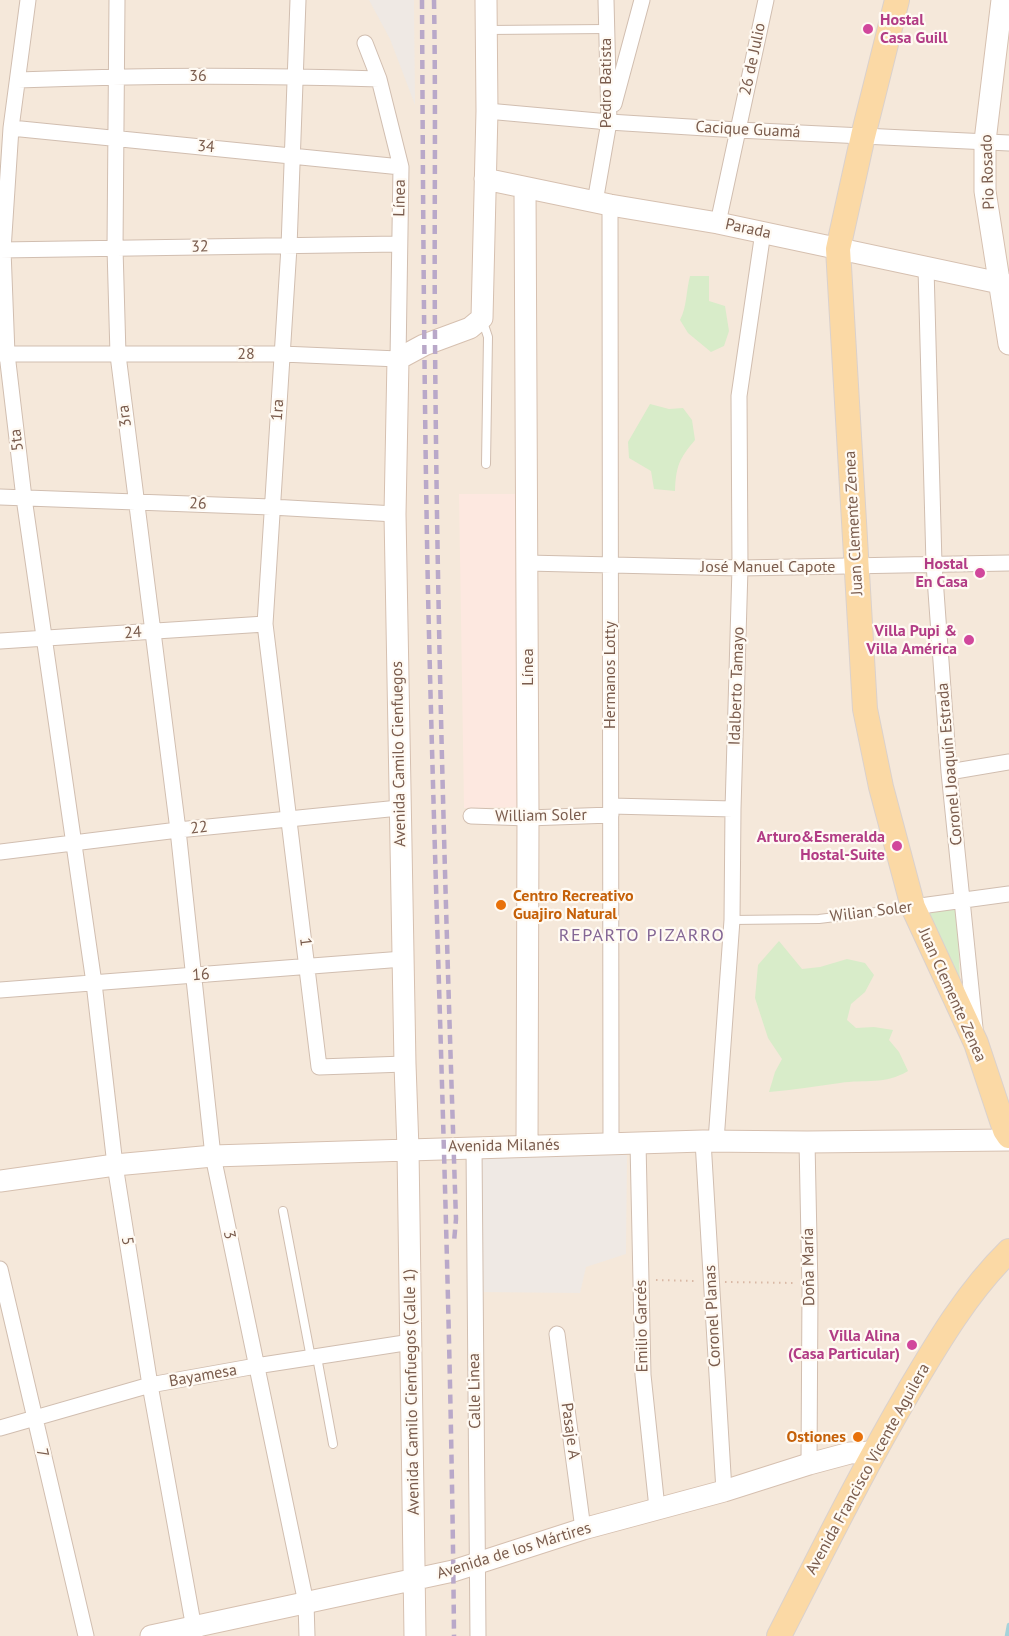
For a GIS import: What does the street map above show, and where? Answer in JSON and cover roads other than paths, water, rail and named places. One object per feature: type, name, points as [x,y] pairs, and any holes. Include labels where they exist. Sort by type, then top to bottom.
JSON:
[{"type":"main road","name":"Juan Clemente Zenea","points":[[897,0],[838,249],[865,709],[881,788],[913,907],[976,1043],[1009,1138]]},
{"type":"main road","name":"Avenida Francisco Vicente Aguilera","points":[[779,1636],[873,1452],[948,1326],[976,1288],[1009,1251]]},
{"type":"street","name":"5ta","points":[[28,0],[11,128],[2,250],[4,354],[75,843]]},
{"type":"street","name":"3ra","points":[[117,0],[115,248],[118,355],[178,830]]},
{"type":"street","name":"1ra","points":[[289,818],[265,624],[289,247],[298,0]]},
{"type":"street","points":[[398,359],[424,345],[470,328],[482,318],[487,111],[486,0]]},
{"type":"street","name":"Pedro Batista","points":[[603,203],[609,122],[606,0]]},
{"type":"street","points":[[609,122],[642,0]]},
{"type":"street","name":"26 de Julio","points":[[718,223],[766,0]]},
{"type":"street","name":"Pio Rosado","points":[[1002,0],[985,141],[985,191],[1005,285],[1009,344]]},
{"type":"street","name":"Línea","points":[[365,43],[379,79],[401,167],[398,359]]},
{"type":"street","name":"36","points":[[18,80],[116,76],[296,76],[379,79]]},
{"type":"street","name":"Cacique Guamá","points":[[487,111],[738,130],[1009,143]]},
{"type":"street","name":"34","points":[[11,128],[401,167]]},
{"type":"street","name":"Parada","points":[[485,179],[763,232],[1005,285]]},
{"type":"street","name":"Línea","points":[[525,188],[527,1146]]},
{"type":"street","name":"Hermanos Lotty","points":[[603,203],[609,566],[611,1144]]},
{"type":"street","name":"Idalberto Tamayo","points":[[710,1141],[732,920],[740,567],[740,396],[763,232]]},
{"type":"street","name":"32","points":[[2,250],[399,244]]},
{"type":"street","name":"Coronel Joaquín Estrada","points":[[926,268],[934,564],[949,772],[976,1043]]},
{"type":"street","name":"28","points":[[4,354],[282,354],[398,359]]},
{"type":"street","name":"Avenida Camilo Cienfuegos","points":[[398,359],[395,514],[399,808],[408,1149]]},
{"type":"street","name":"26","points":[[0,497],[395,514]]},
{"type":"street","name":"José Manuel Capote","points":[[527,563],[740,567],[1009,563]]},
{"type":"street","name":"24","points":[[0,641],[44,640],[265,624]]},
{"type":"street","points":[[949,772],[1009,762]]},
{"type":"street","name":"22","points":[[0,852],[178,830],[399,808]]},
{"type":"street","name":"William Soler","points":[[471,816],[528,818],[611,810],[733,809]]},
{"type":"street","name":"1","points":[[289,818],[319,1067],[405,1064]]},
{"type":"street","name":"3","points":[[178,830],[213,1156],[306,1603],[307,1636]]},
{"type":"street","name":"5","points":[[75,843],[115,1165],[150,1386],[195,1631]]},
{"type":"street","name":"Wilian Soler","points":[[913,907],[1009,894]]},
{"type":"street","name":"16","points":[[0,990],[403,959]]},
{"type":"street","name":"Avenida Milanés","points":[[0,1181],[115,1165],[213,1156],[710,1141],[807,1142],[1009,1138]]},
{"type":"street","name":"Coronel Planas","points":[[710,1141],[724,1491]]},
{"type":"street","name":"Doña María","points":[[807,1142],[810,1284],[809,1464]]},
{"type":"street","name":"Emilio Garcés","points":[[638,1143],[643,1376],[657,1508]]},
{"type":"street","name":"Calle Linea","points":[[474,1147],[478,1636]]},
{"type":"street","name":"Avenida Camilo Cienfuegos (Calle 1)","points":[[408,1149],[416,1636]]},
{"type":"street","name":"7","points":[[0,1269],[86,1636]]},
{"type":"street","name":"Pasaje A","points":[[557,1334],[584,1529]]},
{"type":"street","name":"Bayamesa","points":[[0,1428],[150,1386],[256,1366],[411,1342]]},
{"type":"street","name":"Avenida de los Mártires","points":[[151,1636],[195,1631],[306,1603],[453,1571],[584,1529],[724,1491],[809,1464],[850,1453],[873,1452]]},
{"type":"lane","points":[[486,30],[606,29]]},
{"type":"lane","points":[[482,318],[488,337],[486,464]]},
{"type":"lane","name":"Wilian Soler","points":[[732,920],[819,919],[913,907]]},
{"type":"lane","points":[[283,1211],[333,1444]]},
{"type":"waterway","points":[[1007,1636],[1009,1625]]},
{"type":"railway","points":[[422,0],[428,592],[447,1244],[454,1636]]},
{"type":"railway","points":[[434,0],[438,558],[445,888],[456,1219],[454,1242]]},
{"type":"place","name":"Hostal Casa Guill","points":[[868,29]]},
{"type":"place","name":"Hostal En Casa","points":[[980,573]]},
{"type":"place","name":"Villa Pupi & Villa América","points":[[969,640]]},
{"type":"place","name":"Arturo&Esmeralda Hostal-Suite","points":[[897,846]]},
{"type":"place","name":"Centro Recreativo Guajiro Natural","points":[[501,905]]},
{"type":"place","name":"Villa Alina (Casa Particular)","points":[[912,1345]]},
{"type":"place","name":"Ostiones","points":[[858,1437]]},
{"type":"district","name":"REPARTO PIZARRO","points":[[642,936]]}]
